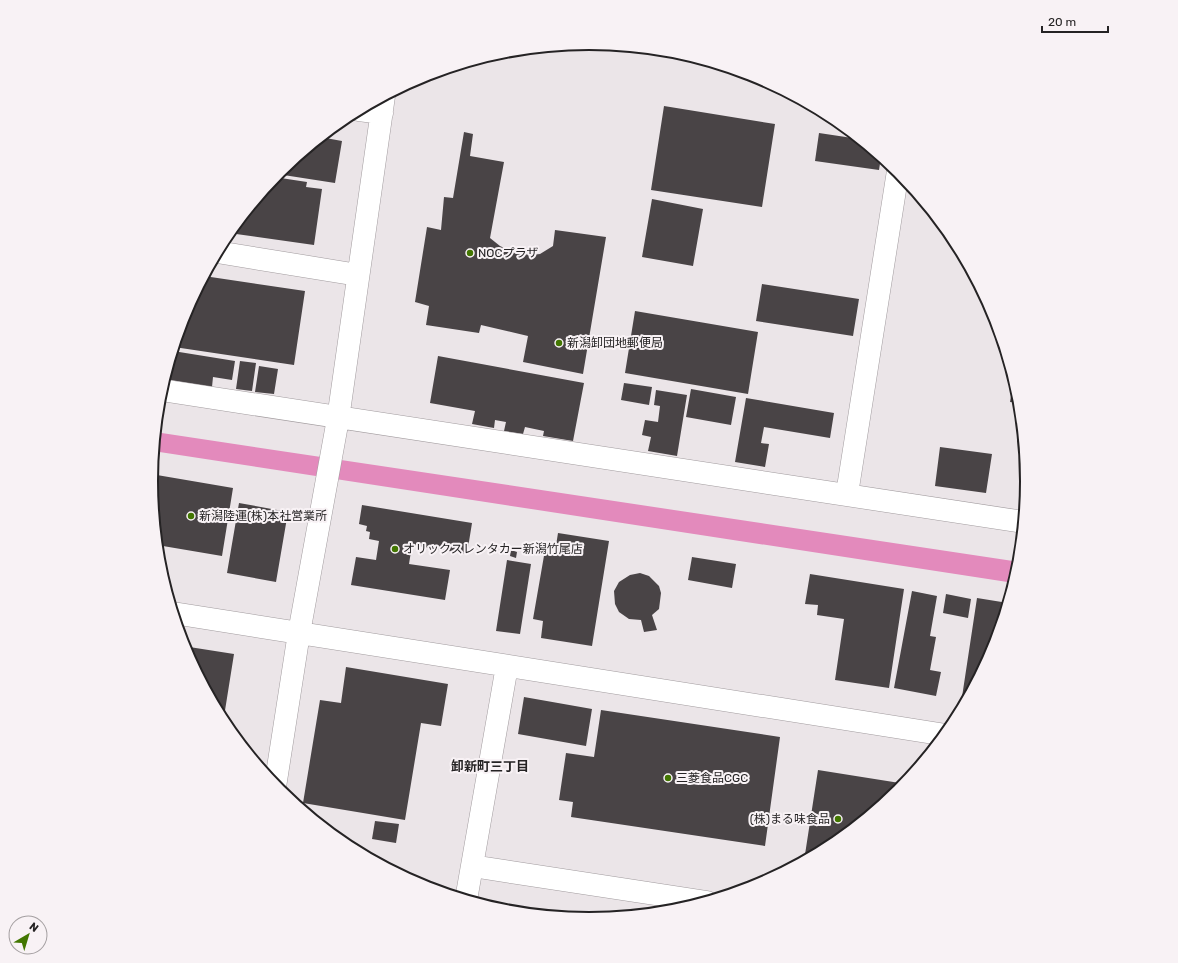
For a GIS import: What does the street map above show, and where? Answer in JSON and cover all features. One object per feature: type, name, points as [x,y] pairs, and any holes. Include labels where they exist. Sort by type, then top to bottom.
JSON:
[{"type":"street","points":[[276,779],[299,633],[338,419],[383,105]]},
{"type":"street","points":[[847,494],[897,179]]},
{"type":"street","points":[[223,253],[358,275]]},
{"type":"street","points":[[167,391],[338,419],[847,494],[1019,521]]},
{"type":"street","points":[[178,614],[939,734]]},
{"type":"street","points":[[467,895],[507,666]]},
{"type":"street","points":[[472,866],[693,900]]},
{"type":"shaded area","points":[[160,433],[1013,561],[1008,582],[158,452]]},
{"type":"building","points":[[664,106],[775,124],[762,207],[651,190]]},
{"type":"building","name":"NOCプラザ","points":[[464,132],[473,134],[470,156],[504,162],[490,238],[500,246],[515,253],[531,255],[540,254],[553,246],[555,230],[606,237],[583,374],[523,362],[528,336],[481,325],[479,333],[426,325],[429,306],[415,302],[427,227],[441,230],[444,197],[453,198]]},
{"type":"building","points":[[819,133],[850,138],[880,163],[879,170],[815,161]]},
{"type":"building","points":[[327,138],[342,141],[335,183],[285,175]]},
{"type":"building","points":[[282,178],[307,182],[306,187],[322,189],[314,245],[236,234]]},
{"type":"building","points":[[652,199],[703,209],[693,266],[642,257]]},
{"type":"building","points":[[209,277],[305,291],[294,365],[179,348],[190,316]]},
{"type":"building","points":[[762,284],[859,299],[853,336],[756,321]]},
{"type":"building","points":[[635,311],[758,332],[748,394],[625,373]]},
{"type":"building","points":[[177,352],[235,361],[232,380],[213,377],[212,387],[170,380]]},
{"type":"building","points":[[438,356],[584,383],[573,441],[543,436],[544,431],[525,427],[523,434],[504,431],[506,422],[495,420],[494,428],[472,424],[475,411],[430,403]]},
{"type":"building","points":[[240,361],[256,363],[252,391],[236,389]]},
{"type":"building","points":[[259,366],[278,369],[274,394],[255,392]]},
{"type":"building","points":[[624,383],[652,387],[649,405],[621,400]]},
{"type":"building","points":[[691,389],[736,397],[731,425],[686,417]]},
{"type":"building","points":[[656,390],[687,395],[677,456],[648,451],[651,437],[642,435],[645,420],[658,422],[660,406],[654,405]]},
{"type":"building","points":[[1011,394],[1013,402],[1010,402]]},
{"type":"building","points":[[746,398],[834,413],[830,438],[764,427],[761,443],[769,444],[765,467],[735,462]]},
{"type":"building","points":[[940,447],[992,454],[986,493],[935,486]]},
{"type":"building","name":"新潟陸運(株)本社営業所","points":[[158,475],[233,488],[222,556],[162,546],[158,510]]},
{"type":"building","points":[[239,503],[288,512],[276,582],[227,573]]},
{"type":"building","name":"オリックスレンタカー新潟竹尾店","points":[[362,505],[472,523],[467,554],[412,545],[409,564],[450,570],[445,600],[351,585],[356,557],[376,560],[379,541],[369,539],[370,532],[366,531],[367,526],[359,524]]},
{"type":"building","points":[[558,533],[609,541],[592,646],[541,638],[543,621],[533,619],[545,550],[555,552]]},
{"type":"building","points":[[511,550],[517,552],[516,558],[510,556]]},
{"type":"building","points":[[692,557],[736,564],[732,588],[688,580]]},
{"type":"building","points":[[507,560],[531,564],[520,634],[496,631]]},
{"type":"building","points":[[640,573],[649,576],[659,586],[661,593],[659,609],[652,615],[657,630],[644,632],[641,620],[629,619],[619,612],[615,604],[614,591],[619,582],[630,575]]},
{"type":"building","points":[[810,574],[904,589],[889,688],[835,680],[844,619],[817,615],[818,605],[805,604]]},
{"type":"building","points":[[912,591],[937,596],[930,636],[936,637],[930,670],[941,672],[936,696],[894,688]]},
{"type":"building","points":[[946,594],[971,599],[968,618],[943,613]]},
{"type":"building","points":[[977,598],[1003,602],[988,647],[962,697]]},
{"type":"building","points":[[190,647],[234,654],[225,712],[215,697]]},
{"type":"building","points":[[346,667],[448,684],[441,726],[421,723],[405,820],[303,803],[320,700],[341,703]]},
{"type":"building","points":[[524,697],[592,709],[586,746],[518,734]]},
{"type":"building","name":"三菱食品CGC","points":[[601,710],[780,737],[765,846],[571,817],[573,802],[559,800],[566,753],[594,757]]},
{"type":"building","name":"(株)まる味食品","points":[[818,770],[898,783],[874,806],[852,824],[805,855]]},
{"type":"building","points":[[375,821],[399,824],[396,843],[372,839]]},
{"type":"place","name":"NOCプラザ","points":[[470,253]]},
{"type":"place","name":"新潟卸団地郵便局","points":[[559,343]]},
{"type":"place","name":"新潟陸運(株)本社営業所","points":[[191,516]]},
{"type":"place","name":"オリックスレンタカー新潟竹尾店","points":[[395,549]]},
{"type":"place","name":"三菱食品CGC","points":[[668,778]]},
{"type":"place","name":"(株)まる味食品","points":[[838,819]]},
{"type":"district","name":"卸新町三丁目","points":[[490,766]]}]
